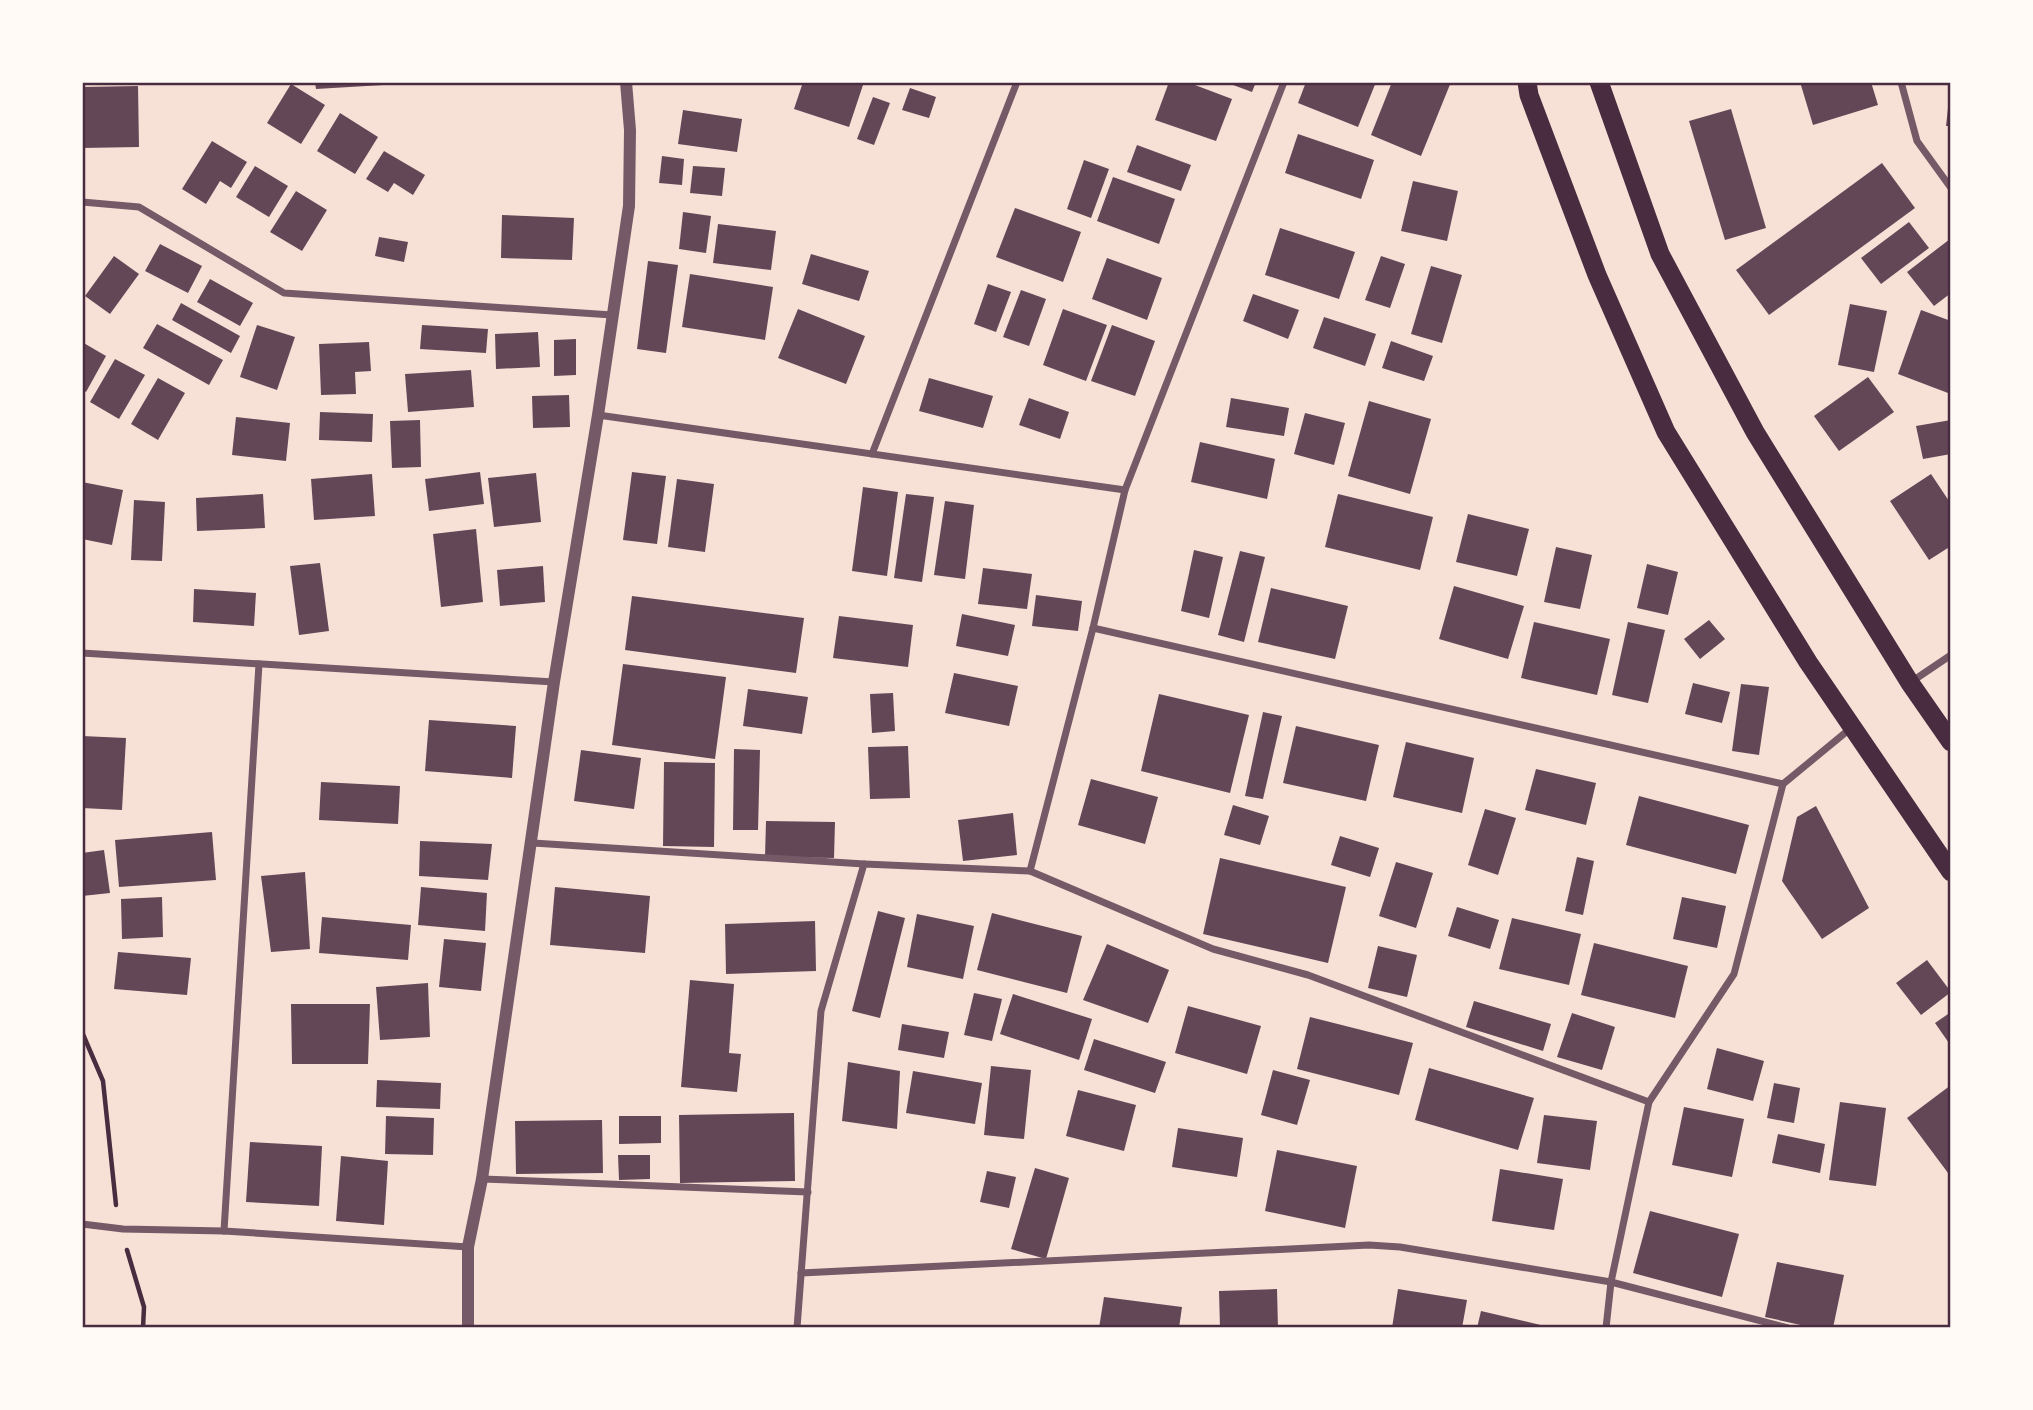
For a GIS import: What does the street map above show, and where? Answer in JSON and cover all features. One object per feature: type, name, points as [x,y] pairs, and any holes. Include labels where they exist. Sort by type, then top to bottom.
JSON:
[{"type":"highway","points":[[1527,82],[1598,275],[1666,432],[1851,728],[1951,872]]},
{"type":"highway","points":[[1599,82],[1667,266],[1755,432],[1910,683],[1951,742]]},
{"type":"street","points":[[468,1328],[468,1247],[482,1179],[533,843],[554,682],[629,206],[630,130],[626,82]]},
{"type":"street","points":[[872,454],[1017,82]]},
{"type":"street","points":[[1030,872],[1093,628],[1125,490],[1284,82]]},
{"type":"street","points":[[1901,82],[1917,141],[1951,188]]},
{"type":"street","points":[[82,202],[139,207],[284,293],[612,316]]},
{"type":"street","points":[[598,415],[1125,490]]},
{"type":"street","points":[[1093,628],[1783,784]]},
{"type":"street","points":[[82,653],[554,682]]},
{"type":"street","points":[[1910,683],[1951,655]]},
{"type":"street","points":[[224,1231],[260,664]]},
{"type":"street","points":[[1606,1328],[1611,1282],[1649,1102],[1734,974],[1783,784],[1851,728]]},
{"type":"street","points":[[533,843],[1030,872],[1213,950],[1308,975],[1649,1102]]},
{"type":"street","points":[[797,1328],[821,1012],[864,864]]},
{"type":"street","points":[[482,1179],[808,1192]]},
{"type":"street","points":[[82,1224],[123,1229],[224,1231],[468,1247]]},
{"type":"street","points":[[801,1273],[1369,1245],[1400,1247],[1611,1282],[1788,1328]]},
{"type":"path","points":[[82,1032],[103,1081],[117,1216],[144,1307],[143,1328]]},
{"type":"building","points":[[315,82],[400,82],[400,84],[316,89]]},
{"type":"building","points":[[803,82],[864,82],[849,127],[794,109]]},
{"type":"building","points":[[1169,82],[1187,82],[1232,99],[1216,141],[1155,120]]},
{"type":"building","points":[[1225,82],[1256,82],[1252,92]]},
{"type":"building","points":[[1306,82],[1376,82],[1358,127],[1298,103]]},
{"type":"building","points":[[1392,82],[1451,82],[1421,156],[1371,135]]},
{"type":"building","points":[[1800,82],[1871,82],[1878,105],[1813,125]]},
{"type":"building","points":[[291,84],[325,105],[301,144],[267,123]]},
{"type":"building","points":[[138,86],[139,147],[82,148],[82,87]]},
{"type":"building","points":[[910,88],[936,97],[929,118],[902,110]]},
{"type":"building","points":[[873,97],[890,103],[874,145],[857,139]]},
{"type":"building","points":[[1949,99],[1951,126],[1946,126]]},
{"type":"building","points":[[1731,109],[1766,228],[1725,240],[1689,121]]},
{"type":"building","points":[[683,110],[742,119],[737,152],[678,144]]},
{"type":"building","points":[[340,113],[378,137],[355,174],[317,151]]},
{"type":"building","points":[[1298,134],[1374,160],[1361,199],[1285,173]]},
{"type":"building","points":[[212,141],[247,162],[231,188],[220,181],[206,204],[182,189]]},
{"type":"building","points":[[1137,145],[1191,165],[1181,191],[1127,172]]},
{"type":"building","points":[[384,151],[425,175],[413,195],[394,183],[388,192],[366,179]]},
{"type":"building","points":[[662,156],[684,159],[682,185],[659,183]]},
{"type":"building","points":[[1084,160],[1109,169],[1091,218],[1067,209]]},
{"type":"building","points":[[1882,163],[1915,208],[1769,315],[1736,270]]},
{"type":"building","points":[[255,166],[288,186],[269,217],[236,197]]},
{"type":"building","points":[[693,166],[725,168],[722,196],[690,193]]},
{"type":"building","points":[[1113,177],[1175,199],[1159,244],[1097,221]]},
{"type":"building","points":[[1413,181],[1458,191],[1447,241],[1401,231]]},
{"type":"building","points":[[296,191],[327,210],[302,251],[270,232]]},
{"type":"building","points":[[1015,208],[1081,232],[1063,282],[996,257]]},
{"type":"building","points":[[683,212],[711,216],[706,253],[679,249]]},
{"type":"building","points":[[502,215],[574,218],[572,260],[501,258]]},
{"type":"building","points":[[1909,222],[1929,248],[1881,284],[1861,258]]},
{"type":"building","points":[[718,224],[776,231],[771,270],[713,263]]},
{"type":"building","points":[[1280,228],[1355,252],[1339,299],[1265,275]]},
{"type":"building","points":[[379,237],[408,242],[404,262],[375,256]]},
{"type":"building","points":[[1950,239],[1951,293],[1934,306],[1907,272]]},
{"type":"building","points":[[160,244],[202,266],[188,293],[145,271]]},
{"type":"building","points":[[811,254],[869,271],[859,301],[802,284]]},
{"type":"building","points":[[114,256],[139,274],[110,314],[85,296]]},
{"type":"building","points":[[1381,256],[1405,264],[1390,308],[1365,300]]},
{"type":"building","points":[[1107,258],[1162,278],[1147,320],[1092,299]]},
{"type":"building","points":[[648,261],[678,265],[666,353],[637,349]]},
{"type":"building","points":[[1431,266],[1462,275],[1442,343],[1411,334]]},
{"type":"building","points":[[690,274],[773,287],[765,340],[682,327]]},
{"type":"building","points":[[210,279],[253,303],[240,326],[197,302]]},
{"type":"building","points":[[988,284],[1011,292],[996,332],[974,324]]},
{"type":"building","points":[[1021,290],[1046,299],[1029,346],[1003,337]]},
{"type":"building","points":[[1253,294],[1299,310],[1288,339],[1243,321]]},
{"type":"building","points":[[181,303],[240,336],[231,353],[172,320]]},
{"type":"building","points":[[1850,304],[1887,311],[1874,372],[1838,365]]},
{"type":"building","points":[[798,309],[865,336],[846,384],[778,358]]},
{"type":"building","points":[[1063,309],[1107,325],[1086,381],[1043,365]]},
{"type":"building","points":[[1921,310],[1951,321],[1951,384],[1948,393],[1898,374]]},
{"type":"building","points":[[1324,317],[1376,334],[1365,366],[1313,348]]},
{"type":"building","points":[[157,324],[223,360],[209,385],[143,348]]},
{"type":"building","points":[[257,325],[295,337],[277,390],[240,377]]},
{"type":"building","points":[[422,325],[488,329],[486,353],[420,349]]},
{"type":"building","points":[[1112,325],[1155,341],[1135,396],[1091,381]]},
{"type":"building","points":[[538,332],[540,367],[496,369],[495,334]]},
{"type":"building","points":[[576,339],[576,375],[554,376],[554,340]]},
{"type":"building","points":[[1391,341],[1433,356],[1424,381],[1382,368]]},
{"type":"building","points":[[82,342],[106,356],[86,392],[82,389]]},
{"type":"building","points":[[369,342],[371,371],[355,372],[356,394],[321,395],[319,344]]},
{"type":"building","points":[[115,359],[145,375],[119,419],[90,402]]},
{"type":"building","points":[[471,370],[474,407],[408,412],[405,374]]},
{"type":"building","points":[[1868,377],[1894,412],[1839,451],[1814,416]]},
{"type":"building","points":[[158,378],[185,393],[158,440],[131,424]]},
{"type":"building","points":[[929,378],[993,396],[983,428],[919,411]]},
{"type":"building","points":[[569,395],[570,427],[533,428],[532,396]]},
{"type":"building","points":[[1029,398],[1069,412],[1060,439],[1019,425]]},
{"type":"building","points":[[1231,398],[1289,408],[1284,436],[1226,427]]},
{"type":"building","points":[[1369,401],[1431,419],[1410,494],[1348,476]]},
{"type":"building","points":[[320,412],[373,414],[372,442],[319,440]]},
{"type":"building","points":[[1305,413],[1345,423],[1334,465],[1294,454]]},
{"type":"building","points":[[236,417],[290,423],[286,461],[232,455]]},
{"type":"building","points":[[420,420],[421,467],[392,468],[390,421]]},
{"type":"building","points":[[1951,420],[1951,454],[1923,459],[1916,426]]},
{"type":"building","points":[[1200,442],[1275,459],[1267,499],[1191,482]]},
{"type":"building","points":[[480,472],[484,504],[429,511],[425,479]]},
{"type":"building","points":[[632,472],[666,476],[657,544],[623,540]]},
{"type":"building","points":[[536,473],[541,522],[494,527],[488,478]]},
{"type":"building","points":[[372,474],[375,516],[314,520],[311,479]]},
{"type":"building","points":[[1931,474],[1951,504],[1951,546],[1929,560],[1890,501]]},
{"type":"building","points":[[677,479],[714,484],[705,552],[668,547]]},
{"type":"building","points":[[82,482],[123,490],[112,545],[82,539]]},
{"type":"building","points":[[863,487],[898,492],[887,576],[852,571]]},
{"type":"building","points":[[263,494],[265,528],[197,531],[196,498]]},
{"type":"building","points":[[906,494],[934,497],[922,582],[894,578]]},
{"type":"building","points":[[1338,494],[1433,517],[1420,570],[1325,547]]},
{"type":"building","points":[[134,500],[165,502],[162,561],[131,560]]},
{"type":"building","points":[[945,501],[974,505],[965,579],[934,575]]},
{"type":"building","points":[[1468,514],[1529,529],[1517,576],[1456,562]]},
{"type":"building","points":[[476,529],[483,602],[441,607],[433,534]]},
{"type":"building","points":[[1556,547],[1592,555],[1580,609],[1544,602]]},
{"type":"building","points":[[1194,550],[1223,557],[1209,618],[1181,611]]},
{"type":"building","points":[[1240,551],[1265,557],[1244,642],[1218,635]]},
{"type":"building","points":[[320,563],[329,631],[299,635],[290,566]]},
{"type":"building","points":[[1647,564],[1678,572],[1668,615],[1637,608]]},
{"type":"building","points":[[543,566],[545,602],[500,606],[497,570]]},
{"type":"building","points":[[983,568],[1032,574],[1027,609],[978,604]]},
{"type":"building","points":[[1454,586],[1524,606],[1508,659],[1439,639]]},
{"type":"building","points":[[1271,588],[1348,606],[1335,659],[1258,642]]},
{"type":"building","points":[[194,589],[256,593],[254,626],[193,622]]},
{"type":"building","points":[[1036,595],[1082,601],[1078,631],[1032,626]]},
{"type":"building","points":[[632,596],[804,618],[796,673],[625,650]]},
{"type":"building","points":[[962,614],[1015,625],[1008,656],[956,646]]},
{"type":"building","points":[[839,616],[913,625],[908,667],[833,658]]},
{"type":"building","points":[[1709,620],[1725,639],[1700,659],[1684,639]]},
{"type":"building","points":[[1534,622],[1610,639],[1597,695],[1521,678]]},
{"type":"building","points":[[1628,622],[1665,630],[1648,703],[1612,695]]},
{"type":"building","points":[[623,664],[726,677],[715,759],[612,745]]},
{"type":"building","points":[[954,673],[1018,686],[1009,726],[945,713]]},
{"type":"building","points":[[1693,683],[1730,692],[1722,723],[1685,714]]},
{"type":"building","points":[[1741,684],[1769,687],[1759,755],[1732,751]]},
{"type":"building","points":[[748,689],[808,697],[802,734],[743,726]]},
{"type":"building","points":[[893,693],[895,731],[872,733],[870,694]]},
{"type":"building","points":[[1159,694],[1249,715],[1230,793],[1141,771]]},
{"type":"building","points":[[1263,712],[1282,716],[1263,799],[1245,796]]},
{"type":"building","points":[[429,720],[516,726],[512,778],[425,771]]},
{"type":"building","points":[[1296,726],[1379,745],[1366,801],[1283,783]]},
{"type":"building","points":[[82,736],[126,738],[122,810],[82,808]]},
{"type":"building","points":[[1406,742],[1474,758],[1462,813],[1393,797]]},
{"type":"building","points":[[908,746],[910,798],[870,799],[868,747]]},
{"type":"building","points":[[734,749],[760,750],[758,830],[733,830]]},
{"type":"building","points":[[581,750],[641,758],[634,809],[574,801]]},
{"type":"building","points":[[664,762],[715,763],[714,847],[663,846]]},
{"type":"building","points":[[1536,769],[1596,783],[1586,825],[1525,810]]},
{"type":"building","points":[[1091,779],[1158,797],[1145,844],[1078,825]]},
{"type":"building","points":[[321,782],[400,786],[398,824],[319,820]]},
{"type":"building","points":[[1639,796],[1749,825],[1736,874],[1626,845]]},
{"type":"building","points":[[1233,805],[1269,816],[1260,845],[1224,835]]},
{"type":"building","points":[[1816,806],[1869,908],[1822,939],[1782,881],[1797,817]]},
{"type":"building","points":[[1485,809],[1516,818],[1498,875],[1468,865]]},
{"type":"building","points":[[1013,813],[1017,855],[963,861],[958,820]]},
{"type":"building","points":[[766,821],[835,822],[834,858],[765,857]]},
{"type":"building","points":[[212,832],[216,880],[119,887],[115,840]]},
{"type":"building","points":[[1340,836],[1379,848],[1370,877],[1331,865]]},
{"type":"building","points":[[420,841],[492,844],[488,880],[419,876]]},
{"type":"building","points":[[104,850],[110,893],[82,896],[82,853]]},
{"type":"building","points":[[1577,857],[1594,861],[1583,915],[1565,911]]},
{"type":"building","points":[[1220,858],[1346,887],[1328,963],[1203,934]]},
{"type":"building","points":[[1396,862],[1433,873],[1416,928],[1379,916]]},
{"type":"building","points":[[305,872],[310,949],[271,952],[261,876]]},
{"type":"building","points":[[421,887],[487,893],[485,931],[418,925]]},
{"type":"building","points":[[555,887],[650,896],[645,953],[550,945]]},
{"type":"building","points":[[162,897],[163,937],[122,939],[121,899]]},
{"type":"building","points":[[1682,897],[1726,906],[1717,948],[1673,939]]},
{"type":"building","points":[[1457,907],[1499,920],[1490,949],[1448,936]]},
{"type":"building","points":[[878,911],[905,918],[880,1018],[852,1011]]},
{"type":"building","points":[[992,913],[1082,936],[1067,993],[977,970]]},
{"type":"building","points":[[917,914],[974,926],[963,979],[907,967]]},
{"type":"building","points":[[322,917],[411,925],[408,960],[319,953]]},
{"type":"building","points":[[1512,918],[1581,934],[1569,985],[1499,969]]},
{"type":"building","points":[[815,921],[816,971],[726,974],[725,924]]},
{"type":"building","points":[[444,939],[486,943],[481,991],[439,987]]},
{"type":"building","points":[[1594,943],[1688,966],[1675,1018],[1581,995]]},
{"type":"building","points":[[1107,944],[1169,970],[1148,1023],[1083,1000]]},
{"type":"building","points":[[1378,946],[1417,955],[1407,997],[1368,988]]},
{"type":"building","points":[[118,952],[191,958],[187,995],[114,989]]},
{"type":"building","points":[[1927,960],[1951,992],[1921,1015],[1896,983]]},
{"type":"building","points":[[690,980],[734,984],[729,1053],[741,1054],[737,1092],[681,1087]]},
{"type":"building","points":[[428,983],[430,1037],[380,1040],[376,987]]},
{"type":"building","points":[[974,993],[1002,999],[992,1041],[964,1035]]},
{"type":"building","points":[[1013,994],[1092,1019],[1079,1060],[1000,1034]]},
{"type":"building","points":[[1474,1001],[1551,1024],[1543,1051],[1466,1027]]},
{"type":"building","points":[[291,1004],[370,1004],[368,1064],[292,1064]]},
{"type":"building","points":[[1188,1006],[1261,1026],[1247,1074],[1175,1053]]},
{"type":"building","points":[[1951,1012],[1951,1046],[1935,1023]]},
{"type":"building","points":[[1572,1013],[1615,1027],[1602,1070],[1557,1057]]},
{"type":"building","points":[[1310,1017],[1413,1043],[1399,1095],[1297,1069]]},
{"type":"building","points":[[902,1024],[949,1032],[944,1058],[898,1050]]},
{"type":"building","points":[[1094,1039],[1166,1062],[1155,1093],[1084,1070]]},
{"type":"building","points":[[1717,1048],[1764,1061],[1753,1101],[1707,1089]]},
{"type":"building","points":[[848,1062],[900,1071],[897,1129],[842,1121]]},
{"type":"building","points":[[991,1066],[1031,1070],[1024,1139],[984,1135]]},
{"type":"building","points":[[1429,1068],[1534,1098],[1518,1150],[1415,1120]]},
{"type":"building","points":[[1273,1070],[1310,1080],[1297,1125],[1261,1115]]},
{"type":"building","points":[[913,1071],[982,1083],[975,1124],[906,1113]]},
{"type":"building","points":[[377,1080],[441,1083],[440,1109],[376,1107]]},
{"type":"building","points":[[1774,1083],[1800,1088],[1794,1123],[1767,1118]]},
{"type":"building","points":[[1951,1085],[1951,1177],[1907,1118]]},
{"type":"building","points":[[1078,1090],[1136,1105],[1124,1151],[1066,1136]]},
{"type":"building","points":[[1840,1102],[1886,1108],[1876,1186],[1829,1180]]},
{"type":"building","points":[[1684,1107],[1744,1119],[1732,1177],[1672,1165]]},
{"type":"building","points":[[794,1113],[795,1181],[680,1183],[679,1115]]},
{"type":"building","points":[[1544,1115],[1597,1121],[1590,1170],[1537,1163]]},
{"type":"building","points":[[386,1116],[434,1118],[433,1155],[385,1154]]},
{"type":"building","points":[[619,1116],[661,1116],[661,1143],[619,1144]]},
{"type":"building","points":[[602,1120],[603,1173],[516,1174],[515,1121]]},
{"type":"building","points":[[1178,1128],[1243,1138],[1237,1177],[1172,1167]]},
{"type":"building","points":[[1778,1134],[1825,1144],[1820,1173],[1772,1163]]},
{"type":"building","points":[[250,1142],[322,1146],[319,1206],[246,1202]]},
{"type":"building","points":[[1277,1150],[1357,1166],[1345,1228],[1265,1211]]},
{"type":"building","points":[[618,1155],[650,1155],[650,1179],[619,1180]]},
{"type":"building","points":[[341,1156],[388,1161],[384,1225],[336,1221]]},
{"type":"building","points":[[1035,1168],[1069,1178],[1046,1259],[1011,1249]]},
{"type":"building","points":[[1500,1169],[1563,1179],[1554,1230],[1492,1221]]},
{"type":"building","points":[[987,1171],[1016,1177],[1009,1208],[980,1202]]},
{"type":"building","points":[[1650,1211],[1739,1234],[1722,1297],[1633,1273]]},
{"type":"building","points":[[1777,1262],[1844,1275],[1833,1328],[1814,1328],[1765,1317]]},
{"type":"building","points":[[1277,1289],[1278,1328],[1220,1328],[1219,1291]]},
{"type":"building","points":[[1398,1289],[1467,1300],[1462,1328],[1392,1328]]},
{"type":"building","points":[[1104,1297],[1182,1307],[1179,1328],[1099,1328]]},
{"type":"building","points":[[1481,1311],[1549,1327],[1549,1328],[1477,1328]]}]
